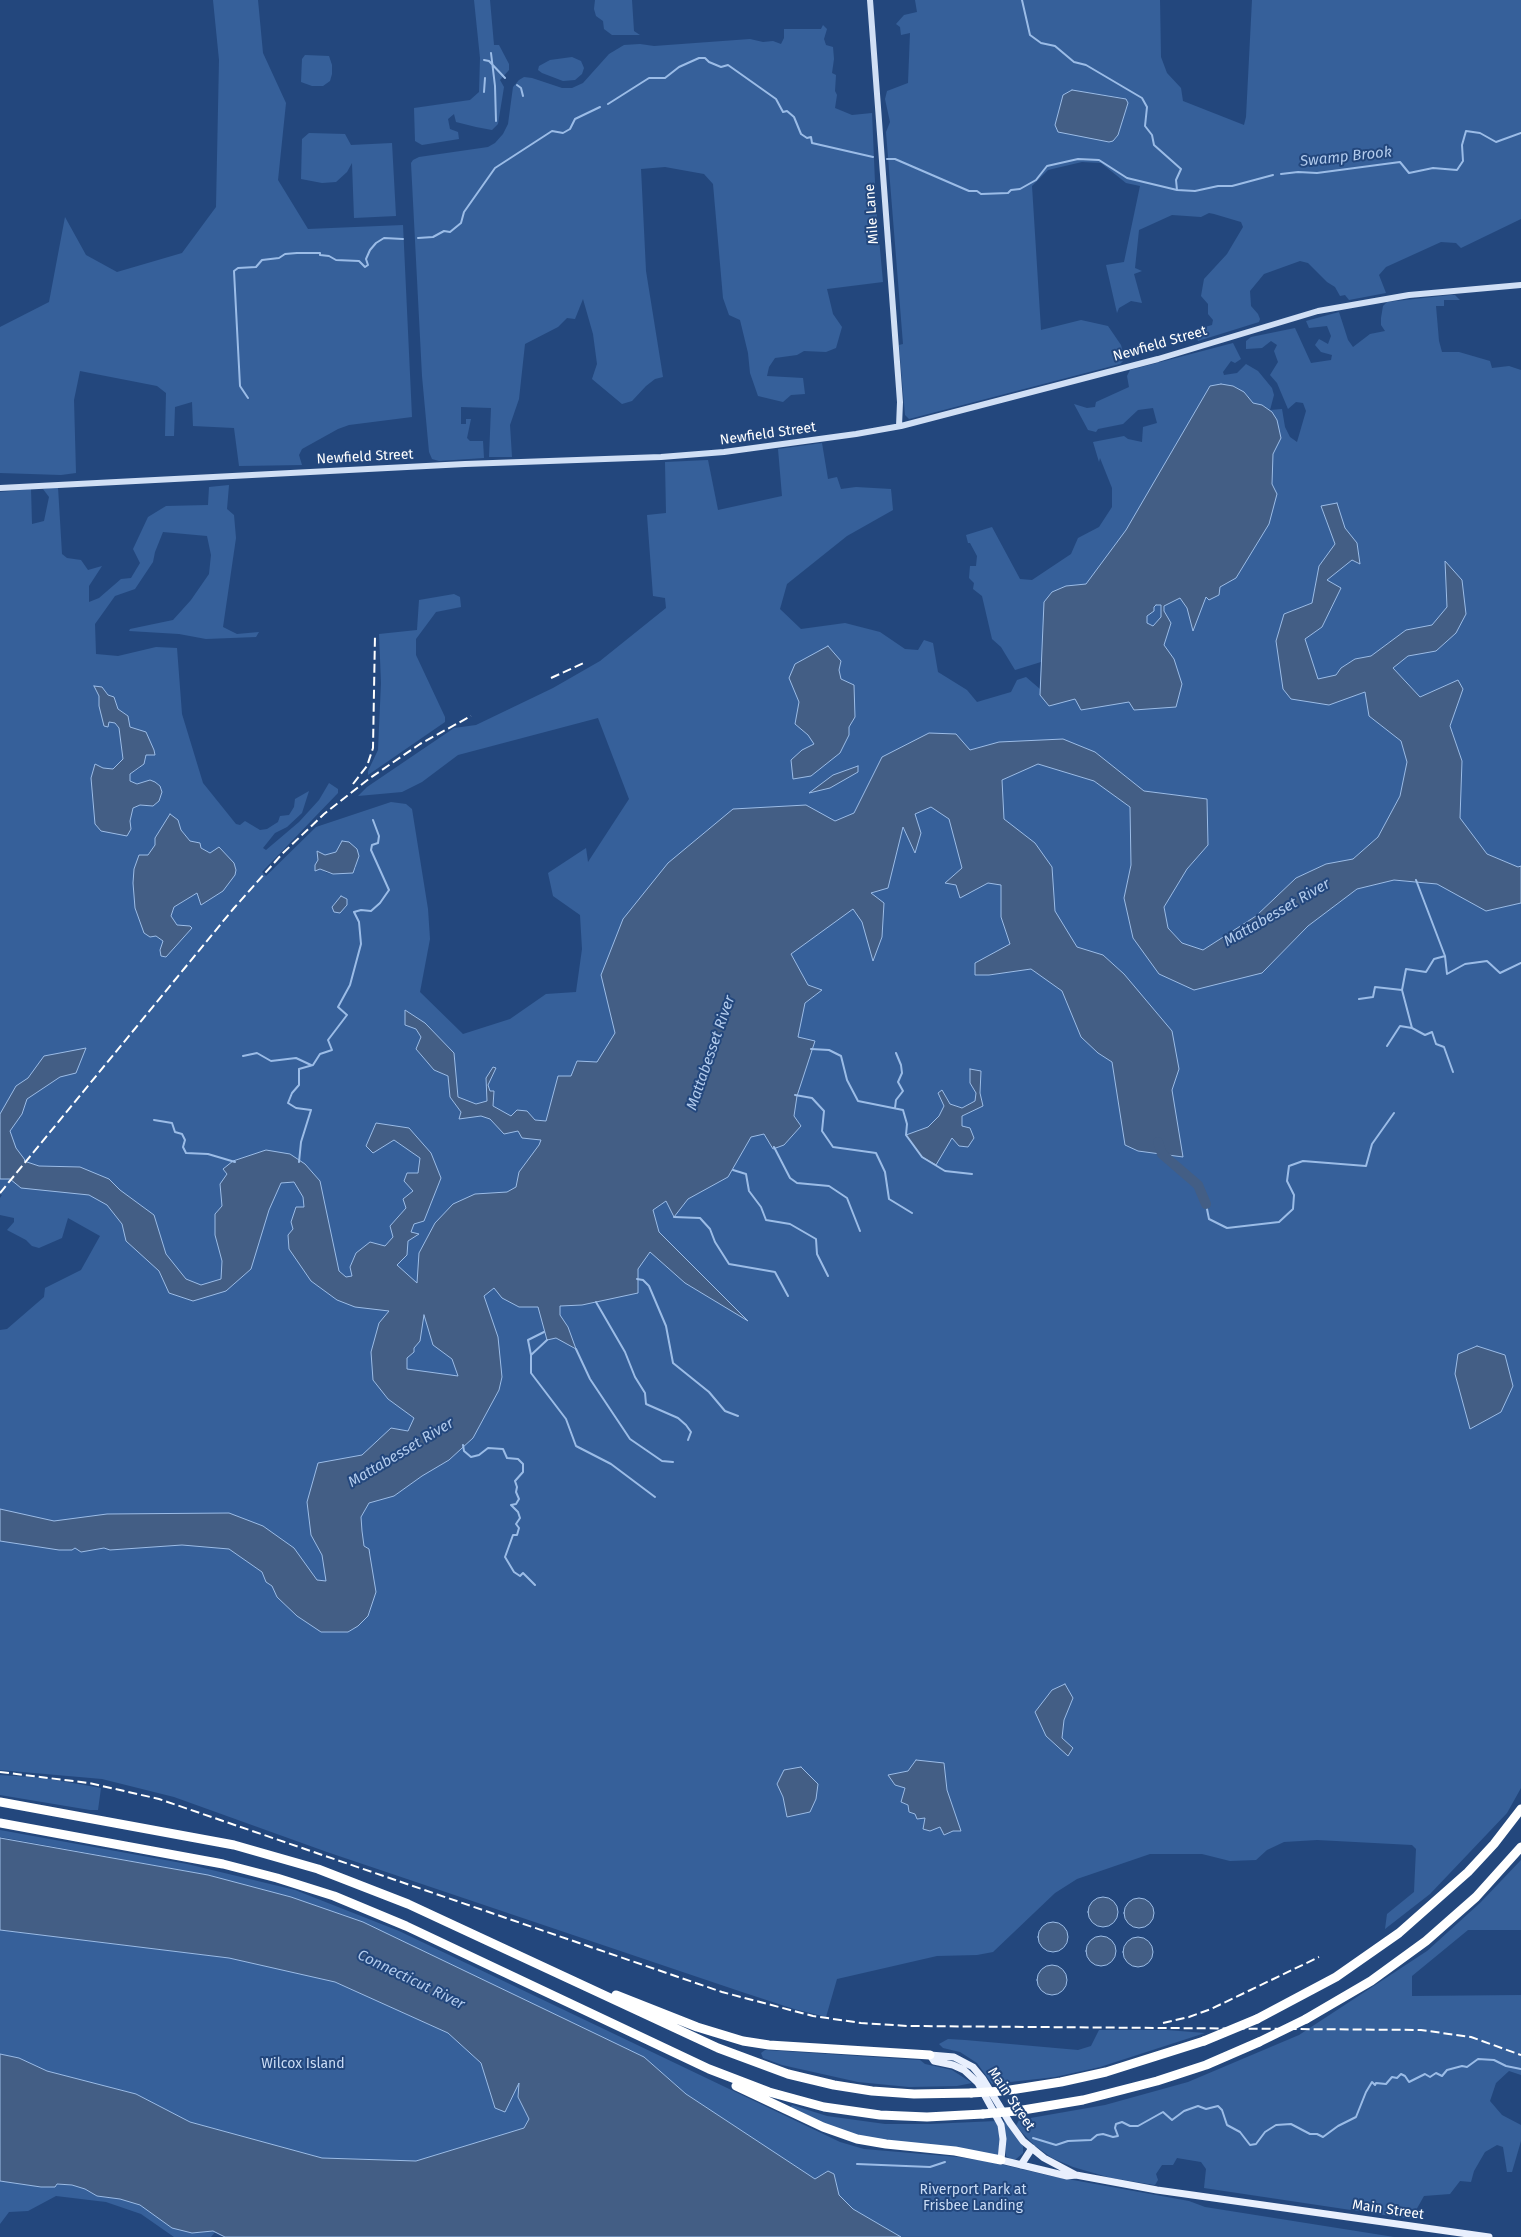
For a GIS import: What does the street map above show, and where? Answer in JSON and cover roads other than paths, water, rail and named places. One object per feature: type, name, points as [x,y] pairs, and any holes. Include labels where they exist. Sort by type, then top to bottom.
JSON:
[{"type":"highway","points":[[0,1802],[225,1843],[299,1863],[381,1892],[718,2048],[788,2074],[823,2083],[872,2091],[914,2094],[1004,2091],[1100,2074],[1204,2041],[1257,2019],[1329,1981],[1399,1933],[1468,1872],[1494,1844],[1521,1810]]},
{"type":"highway","points":[[0,1823],[208,1861],[277,1878],[328,1894],[406,1926],[701,2065],[769,2092],[843,2110],[914,2116],[1017,2111],[1083,2100],[1157,2081],[1206,2064],[1259,2042],[1306,2019],[1376,1978],[1426,1941],[1476,1897],[1521,1847]]},
{"type":"highway","points":[[550,1970],[574,1976],[696,2027],[743,2041],[769,2045],[930,2054]]},
{"type":"highway","points":[[701,2065],[725,2081],[823,2127],[850,2137],[878,2143],[955,2151],[1001,2160]]},
{"type":"main road","name":"Mile Lane","points":[[870,0],[900,402],[899,426]]},
{"type":"main road","name":"Newfield Street","points":[[0,488],[465,464],[685,456],[846,436],[899,426],[1158,359],[1318,310],[1418,294],[1521,285]]},
{"type":"main road","name":"Main Street","points":[[930,2054],[956,2058],[975,2069],[1011,2126],[1032,2148],[1046,2159],[1076,2175]]},
{"type":"main road","name":"Main Street","points":[[930,2054],[934,2061],[955,2065],[964,2070],[978,2083],[1001,2125],[1004,2138],[1001,2160],[1067,2176],[1076,2175],[1158,2190],[1489,2237]]},
{"type":"main road","points":[[1021,2165],[1032,2148]]},
{"type":"water","points":[[1072,90],[1126,99],[1128,103],[1118,135],[1113,141],[1109,142],[1058,132],[1055,125],[1063,95]]},
{"type":"water","points":[[1221,384],[1233,386],[1244,392],[1253,403],[1262,405],[1272,412],[1277,420],[1281,438],[1273,454],[1272,484],[1277,494],[1269,524],[1236,578],[1220,587],[1219,595],[1209,600],[1206,597],[1193,631],[1187,608],[1180,598],[1164,606],[1164,611],[1171,623],[1164,645],[1174,659],[1182,684],[1176,707],[1134,710],[1129,702],[1081,710],[1075,699],[1049,706],[1040,695],[1044,602],[1052,592],[1066,586],[1086,584],[1126,530],[1210,386]],"holes":[[[1156,605],[1161,605],[1161,617],[1153,626],[1147,623],[1147,616],[1154,611]]]},
{"type":"water","name":"Mattabesset River","points":[[1337,503],[1345,528],[1357,543],[1360,564],[1352,560],[1327,580],[1341,588],[1322,627],[1305,639],[1318,679],[1336,675],[1341,668],[1355,659],[1371,656],[1406,630],[1432,625],[1447,607],[1445,561],[1462,580],[1466,614],[1456,633],[1436,651],[1408,656],[1393,668],[1420,697],[1458,680],[1463,689],[1450,726],[1462,761],[1460,818],[1487,854],[1518,867],[1521,866],[1521,903],[1486,911],[1437,884],[1394,880],[1357,889],[1308,926],[1262,973],[1194,990],[1159,974],[1133,938],[1124,898],[1131,865],[1130,807],[1094,781],[1038,764],[1002,780],[1004,819],[1035,843],[1052,867],[1055,911],[1077,947],[1103,955],[1124,974],[1172,1031],[1179,1069],[1172,1090],[1183,1157],[1138,1151],[1125,1145],[1112,1062],[1098,1053],[1081,1037],[1062,991],[1031,969],[975,975],[975,963],[1010,944],[1001,917],[1001,885],[988,883],[960,898],[956,885],[945,883],[962,868],[949,819],[931,807],[915,814],[921,833],[915,853],[903,827],[888,888],[871,893],[884,903],[882,937],[873,961],[862,922],[853,909],[791,954],[808,985],[822,990],[805,1003],[798,1037],[815,1041],[797,1096],[794,1116],[801,1126],[784,1145],[773,1149],[764,1134],[751,1137],[728,1177],[688,1199],[674,1217],[666,1201],[653,1210],[659,1232],[748,1321],[685,1283],[650,1252],[638,1269],[638,1293],[582,1305],[560,1306],[560,1315],[568,1327],[576,1349],[556,1338],[547,1340],[538,1307],[519,1307],[502,1298],[494,1288],[484,1296],[498,1337],[502,1377],[499,1390],[473,1438],[449,1460],[394,1496],[369,1503],[361,1517],[362,1531],[364,1546],[369,1549],[376,1592],[368,1616],[358,1626],[348,1632],[321,1632],[297,1616],[277,1597],[272,1586],[266,1582],[262,1572],[229,1549],[182,1545],[110,1550],[104,1548],[81,1552],[75,1548],[72,1550],[59,1550],[0,1541],[0,1509],[54,1521],[107,1514],[229,1513],[263,1526],[294,1548],[317,1580],[326,1581],[322,1555],[311,1535],[307,1502],[318,1463],[362,1455],[391,1428],[408,1431],[414,1418],[388,1399],[373,1380],[371,1352],[379,1323],[389,1311],[355,1307],[337,1300],[311,1281],[289,1249],[288,1235],[293,1229],[291,1222],[296,1207],[304,1207],[303,1197],[294,1182],[281,1183],[269,1210],[251,1269],[226,1291],[193,1301],[169,1293],[159,1271],[126,1241],[122,1224],[107,1205],[89,1195],[21,1188],[10,1179],[0,1179],[0,1114],[16,1086],[28,1078],[44,1056],[86,1048],[76,1073],[60,1077],[27,1099],[22,1114],[10,1131],[16,1148],[24,1161],[39,1166],[80,1167],[109,1179],[120,1190],[154,1215],[166,1254],[186,1279],[201,1285],[221,1279],[222,1261],[215,1235],[215,1214],[222,1206],[220,1184],[227,1174],[223,1169],[233,1161],[266,1150],[290,1154],[305,1164],[320,1181],[339,1271],[346,1277],[352,1276],[350,1267],[356,1253],[370,1242],[385,1246],[393,1237],[390,1226],[406,1208],[403,1199],[413,1191],[404,1181],[407,1173],[418,1173],[420,1158],[394,1140],[373,1153],[366,1146],[376,1123],[409,1128],[431,1153],[441,1178],[424,1221],[414,1224],[411,1232],[419,1234],[408,1241],[407,1255],[397,1265],[417,1283],[419,1253],[435,1223],[453,1204],[475,1194],[507,1192],[516,1187],[519,1172],[541,1140],[522,1138],[518,1131],[504,1134],[490,1119],[481,1116],[459,1119],[461,1112],[450,1097],[448,1076],[434,1070],[416,1049],[421,1037],[416,1029],[405,1025],[405,1010],[425,1023],[454,1053],[458,1097],[476,1104],[487,1101],[486,1078],[493,1067],[496,1068],[488,1085],[490,1091],[494,1091],[493,1106],[511,1116],[517,1110],[527,1111],[535,1120],[546,1121],[558,1076],[571,1076],[577,1061],[597,1062],[615,1033],[601,975],[623,919],[668,863],[733,809],[806,805],[835,821],[854,813],[882,757],[929,733],[956,734],[970,750],[999,742],[1063,739],[1095,752],[1144,791],[1207,799],[1208,845],[1187,869],[1164,907],[1168,928],[1182,943],[1203,950],[1256,916],[1296,878],[1326,864],[1353,859],[1378,837],[1400,796],[1407,762],[1401,741],[1369,716],[1365,692],[1329,705],[1291,699],[1283,689],[1276,641],[1284,614],[1312,603],[1319,566],[1335,544],[1321,506]],"holes":[[[424,1315],[433,1345],[452,1359],[458,1376],[407,1369],[407,1358],[414,1352],[414,1348],[420,1341]]]},
{"type":"water","points":[[828,646],[841,661],[839,670],[841,679],[854,685],[855,717],[849,727],[849,735],[840,753],[811,776],[793,779],[791,760],[802,750],[814,744],[808,735],[795,724],[799,702],[789,678],[795,664]]},
{"type":"water","points":[[94,686],[102,687],[108,695],[114,697],[118,709],[128,716],[130,727],[146,732],[154,750],[155,755],[146,755],[144,764],[130,774],[130,781],[137,784],[150,780],[160,786],[162,792],[159,801],[153,806],[140,805],[133,808],[130,821],[131,829],[127,836],[101,831],[95,824],[91,778],[95,764],[103,768],[113,769],[123,759],[119,728],[115,723],[109,722],[108,727],[104,726],[99,706],[99,696]]},
{"type":"water","points":[[858,766],[858,772],[830,788],[809,793],[833,775]]},
{"type":"water","points":[[170,814],[178,820],[181,830],[190,841],[200,843],[201,848],[210,853],[219,847],[234,863],[236,870],[235,875],[223,891],[201,905],[197,893],[174,907],[171,916],[177,925],[190,926],[192,928],[166,957],[161,956],[160,950],[163,941],[156,936],[150,937],[144,933],[135,908],[133,883],[134,869],[139,855],[148,855],[155,845],[155,838]]},
{"type":"water","points":[[342,841],[349,842],[357,849],[359,856],[353,873],[333,874],[320,869],[315,871],[315,865],[318,860],[317,851],[325,855],[336,852]]},
{"type":"water","points":[[341,896],[347,899],[347,905],[340,913],[334,912],[332,907]]},
{"type":"water","points":[[970,1069],[981,1071],[980,1093],[983,1106],[962,1116],[962,1126],[970,1128],[974,1138],[968,1147],[959,1146],[952,1138],[936,1165],[922,1157],[906,1135],[928,1127],[939,1116],[944,1106],[938,1093],[942,1090],[950,1104],[962,1108],[975,1101],[976,1093],[970,1083]]},
{"type":"water","points":[[1477,1346],[1505,1355],[1513,1386],[1501,1412],[1470,1429],[1455,1374],[1458,1354]]},
{"type":"water","points":[[1065,1684],[1073,1698],[1064,1720],[1062,1738],[1073,1748],[1068,1756],[1046,1736],[1035,1712],[1052,1690]]},
{"type":"water","points":[[916,1760],[944,1763],[947,1790],[961,1831],[953,1831],[944,1835],[940,1827],[930,1831],[923,1829],[925,1818],[917,1819],[915,1814],[909,1812],[908,1805],[901,1802],[905,1788],[895,1785],[888,1775],[908,1771]]},
{"type":"water","points":[[801,1767],[818,1784],[816,1799],[810,1812],[787,1817],[783,1797],[777,1784],[784,1770]]},
{"type":"water","name":"Connecticut River","points":[[0,1838],[208,1875],[291,1897],[363,1922],[644,2057],[686,2094],[815,2179],[828,2171],[834,2174],[839,2195],[853,2209],[901,2237],[225,2237],[213,2231],[192,2233],[172,2228],[140,2205],[120,2199],[97,2196],[85,2189],[72,2185],[57,2184],[55,2187],[41,2187],[0,2181],[0,2054],[19,2058],[47,2071],[136,2094],[190,2122],[322,2158],[416,2161],[524,2128],[529,2119],[518,2097],[519,2083],[505,2112],[495,2108],[481,2063],[448,2033],[335,1982],[229,1958],[0,1930]]},
{"type":"water","points":[[1103,1897],[1113,1902],[1118,1912],[1113,1922],[1103,1927],[1093,1922],[1088,1912],[1093,1902]]},
{"type":"water","points":[[1139,1898],[1149,1903],[1154,1913],[1149,1923],[1139,1928],[1129,1923],[1124,1913],[1129,1903]]},
{"type":"water","points":[[1053,1922],[1059,1923],[1067,1931],[1067,1943],[1059,1951],[1053,1952],[1047,1951],[1039,1943],[1038,1937],[1039,1931],[1047,1923]]},
{"type":"water","points":[[1101,1936],[1111,1941],[1116,1951],[1111,1961],[1101,1966],[1091,1961],[1086,1951],[1091,1941]]},
{"type":"water","points":[[1138,1937],[1148,1942],[1153,1952],[1148,1962],[1138,1967],[1128,1962],[1123,1952],[1128,1942]]},
{"type":"water","points":[[1052,1965],[1058,1966],[1066,1974],[1066,1986],[1058,1994],[1052,1995],[1046,1994],[1038,1986],[1037,1980],[1038,1974],[1046,1966]]},
{"type":"waterway","points":[[1022,0],[1030,35],[1041,43],[1055,46],[1074,62],[1086,65],[1142,98],[1147,107],[1145,126],[1152,135],[1154,145],[1181,169],[1176,180],[1177,190]]},
{"type":"waterway","points":[[491,53],[495,86],[496,121]]},
{"type":"waterway","points":[[608,104],[649,78],[665,78],[679,67],[699,58],[705,58],[709,62],[721,67],[728,65],[776,99],[783,112],[787,111],[794,117],[801,134],[807,138],[811,137],[812,143],[873,157]]},
{"type":"waterway","points":[[484,60],[489,61],[505,78]]},
{"type":"waterway","points":[[484,92],[485,78]]},
{"type":"waterway","points":[[517,85],[521,88],[523,96]]},
{"type":"waterway","points":[[418,238],[433,237],[444,231],[450,232],[461,223],[464,212],[495,168],[552,131],[563,133],[570,129],[575,119],[600,107]]},
{"type":"waterway","name":"Swamp Brook","points":[[1281,174],[1298,172],[1317,173],[1400,162],[1409,173],[1433,168],[1457,170],[1463,161],[1462,145],[1466,131],[1480,133],[1496,142],[1521,133]]},
{"type":"waterway","points":[[887,159],[895,159],[969,191],[977,191],[981,194],[1008,193],[1011,190],[1020,189],[1036,180],[1047,166],[1078,159],[1099,160],[1127,178],[1177,190],[1195,191],[1218,186],[1232,186],[1273,175]]},
{"type":"waterway","points":[[248,398],[240,386],[234,271],[238,268],[256,267],[262,260],[297,253],[320,253],[320,255],[329,256],[336,260],[359,261],[365,267],[368,265],[366,259],[370,250],[376,243],[384,238],[403,239]]},
{"type":"waterway","points":[[299,1162],[301,1142],[311,1110],[296,1108],[288,1103],[292,1093],[299,1085],[299,1069],[313,1065],[320,1054],[332,1050],[328,1040],[347,1015],[338,1007],[350,985],[361,944],[359,922],[354,912],[361,910],[371,911],[380,903],[389,890],[371,850],[372,845],[378,843],[379,836],[373,820]]},
{"type":"waterway","points":[[1416,880],[1445,956],[1447,974],[1465,964],[1487,961],[1500,973],[1521,963]]},
{"type":"waterway","points":[[1445,956],[1434,959],[1426,972],[1406,969],[1402,990],[1412,1028],[1425,1035],[1432,1032],[1436,1044],[1444,1047],[1453,1072]]},
{"type":"waterway","points":[[1359,999],[1373,997],[1375,987],[1402,990]]},
{"type":"waterway","points":[[1387,1046],[1400,1026],[1412,1028]]},
{"type":"waterway","points":[[811,1049],[829,1050],[841,1056],[847,1080],[858,1101],[903,1110],[907,1124],[906,1135],[922,1157],[945,1171],[972,1174]]},
{"type":"waterway","points":[[243,1056],[257,1053],[271,1061],[296,1058],[311,1065]]},
{"type":"waterway","points":[[895,1108],[896,1100],[903,1091],[898,1082],[902,1073],[896,1053]]},
{"type":"waterway","points":[[795,1095],[812,1098],[824,1111],[822,1131],[833,1147],[876,1153],[885,1172],[889,1199],[912,1213]]},
{"type":"waterway","points":[[1206,1204],[1209,1219],[1227,1228],[1279,1222],[1293,1209],[1294,1195],[1287,1181],[1289,1166],[1303,1161],[1366,1166],[1372,1144],[1394,1113]]},
{"type":"waterway","points":[[154,1120],[172,1123],[175,1132],[182,1134],[185,1140],[183,1147],[186,1153],[208,1154],[235,1162]]},
{"type":"waterway","points":[[1158,1142],[1162,1154],[1198,1185],[1206,1204]]},
{"type":"waterway","points":[[774,1147],[790,1178],[797,1183],[829,1186],[847,1198],[860,1231]]},
{"type":"waterway","points":[[733,1170],[746,1174],[749,1191],[761,1207],[766,1220],[790,1224],[816,1239],[817,1254],[828,1276]]},
{"type":"waterway","points":[[674,1217],[700,1218],[710,1229],[715,1242],[729,1264],[775,1272],[788,1296]]},
{"type":"waterway","points":[[637,1279],[643,1280],[649,1286],[666,1326],[673,1363],[709,1392],[725,1411],[738,1416]]},
{"type":"waterway","points":[[596,1302],[625,1352],[635,1377],[645,1393],[646,1404],[678,1418],[691,1432],[688,1440]]},
{"type":"waterway","points":[[544,1332],[528,1340],[531,1355],[531,1373],[566,1419],[576,1446],[611,1464],[655,1497]]},
{"type":"waterway","points":[[531,1355],[547,1340]]},
{"type":"waterway","points":[[576,1349],[590,1379],[630,1439],[662,1461],[673,1462]]},
{"type":"waterway","points":[[463,1445],[464,1451],[471,1457],[479,1455],[488,1448],[503,1449],[507,1458],[518,1459],[523,1464],[523,1472],[515,1481],[519,1499],[516,1504],[511,1505],[518,1512],[520,1518],[516,1524],[519,1528],[517,1535],[513,1535],[505,1557],[514,1572],[520,1576],[523,1573],[535,1585]]},
{"type":"waterway","points":[[1033,2138],[1056,2145],[1068,2141],[1091,2140],[1097,2135],[1103,2134],[1113,2137],[1118,2136],[1115,2128],[1116,2124],[1122,2122],[1130,2126],[1138,2126],[1163,2112],[1172,2120],[1184,2111],[1198,2106],[1206,2109],[1218,2106],[1222,2110],[1227,2125],[1240,2132],[1250,2145],[1256,2144],[1265,2132],[1276,2125],[1291,2124],[1310,2134],[1317,2134],[1323,2137],[1338,2126],[1356,2117],[1372,2082],[1375,2085],[1376,2083],[1386,2084],[1392,2077],[1397,2078],[1401,2074],[1409,2082],[1425,2074],[1430,2077],[1436,2073],[1442,2076],[1447,2070],[1462,2066],[1467,2067],[1478,2059],[1494,2060],[1506,2066],[1521,2069]]},
{"type":"waterway","points":[[857,2164],[930,2167],[945,2162]]},
{"type":"railway","points":[[353,784],[367,766],[373,748],[375,635]]},
{"type":"railway","points":[[551,678],[586,662]]},
{"type":"railway","points":[[0,1193],[234,908],[282,854],[324,814],[370,778],[420,744],[471,716]]},
{"type":"railway","points":[[0,1772],[89,1783],[159,1799],[722,1992],[813,2016],[861,2023],[908,2026],[1421,2030],[1471,2037],[1521,2055]]},
{"type":"railway","points":[[1163,2023],[1189,2017],[1211,2009],[1319,1957]]},
{"type":"park label","name":"Wilcox Island","points":[[303,2064]]},
{"type":"park label","name":"Riverport Park at Frisbee Landing","points":[[973,2198]]}]
